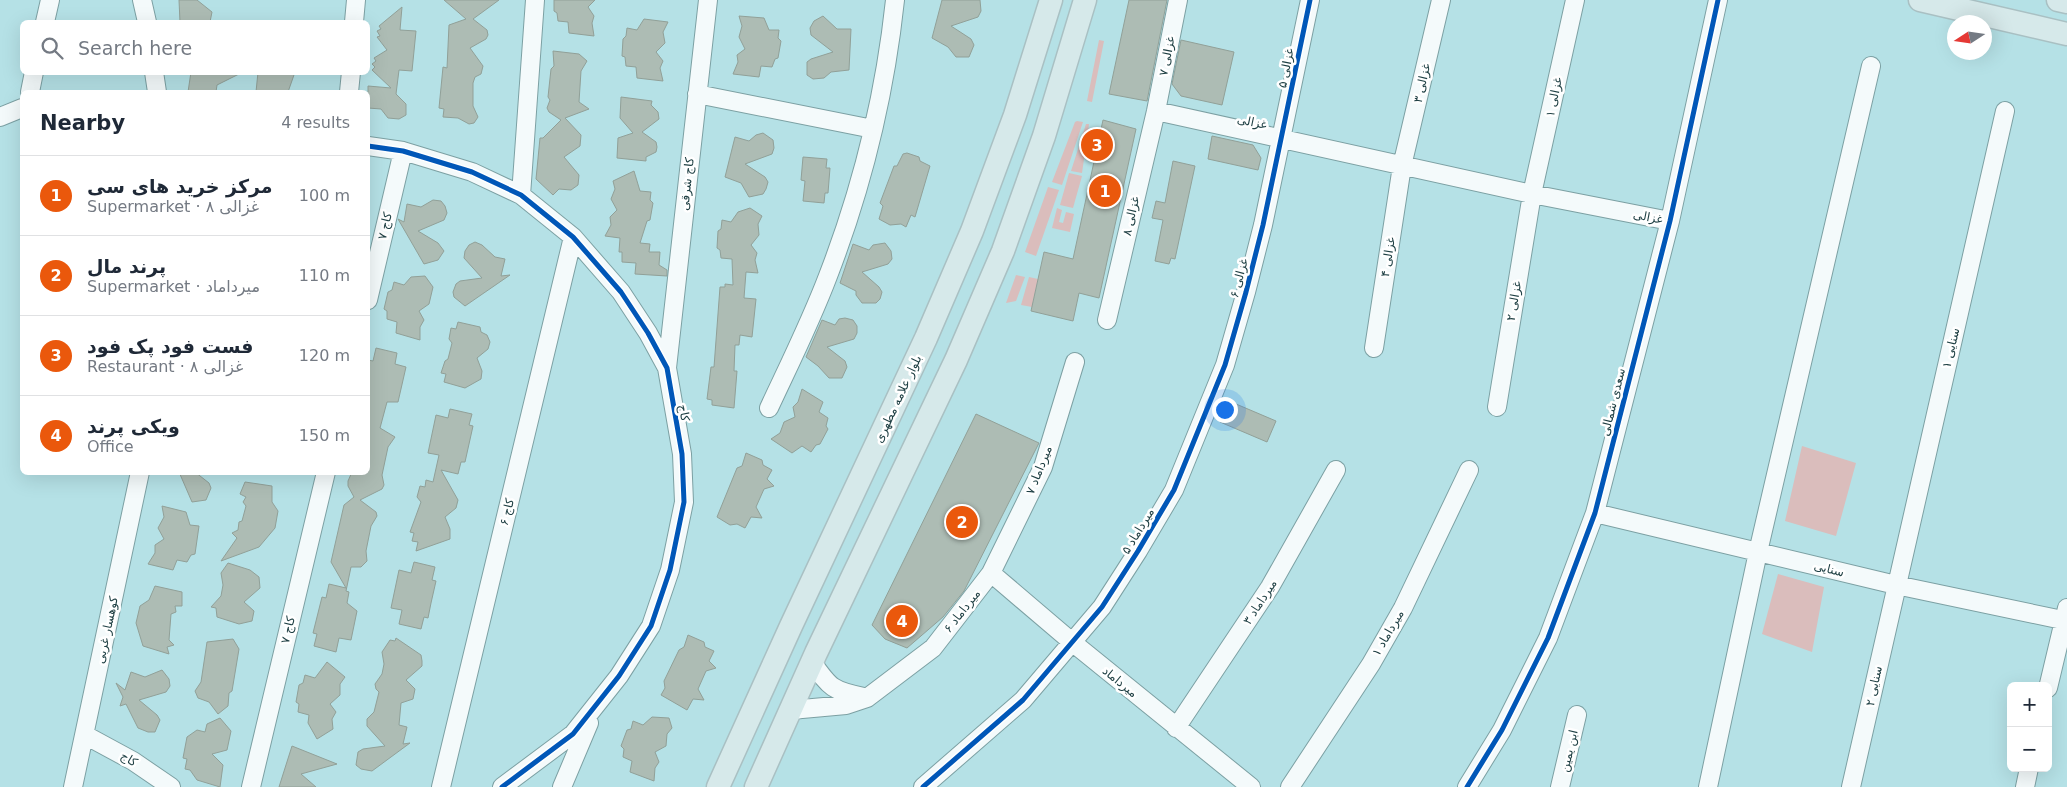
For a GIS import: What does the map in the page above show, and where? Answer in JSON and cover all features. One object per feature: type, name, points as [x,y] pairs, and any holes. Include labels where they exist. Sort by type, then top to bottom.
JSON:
[{"type":"main road","name":"بلوار علامه مطهری","points":[[718,787],[926,338],[972,231],[1016,114],[1050,0]]},
{"type":"main road","points":[[756,787],[812,662],[956,360],[1003,251],[1044,136],[1085,0]]},
{"type":"main road","points":[[1920,0],[2067,34]]},
{"type":"main road","points":[[2058,0],[2067,2]]},
{"type":"street","points":[[45,20],[50,0]]},
{"type":"street","points":[[142,0],[147,20]]},
{"type":"street","points":[[354,20],[356,0]]},
{"type":"street","points":[[521,195],[535,0]]},
{"type":"street","name":"کاج شرقی","points":[[666,368],[708,0]]},
{"type":"street","points":[[769,408],[828,276],[868,150],[891,36],[895,0]]},
{"type":"street","name":"غزالی ۷","points":[[1156,112],[1178,0]]},
{"type":"street","name":"غزالی ۵","points":[[1282,139],[1310,0]]},
{"type":"street","name":"غزالی ۳","points":[[1402,166],[1441,0]]},
{"type":"street","name":"غزالی ۱","points":[[1532,194],[1575,0]]},
{"type":"street","name":"سعدی شمالی","points":[[1467,787],[1502,730],[1548,638],[1595,513],[1670,221],[1718,0]]},
{"type":"street","points":[[1708,787],[1758,552],[1871,66]]},
{"type":"street","points":[[30,90],[33,75]]},
{"type":"street","points":[[154,75],[156,90]]},
{"type":"street","points":[[349,90],[351,75]]},
{"type":"street","points":[[696,94],[873,128]]},
{"type":"street","points":[[0,117],[20,109]]},
{"type":"street","name":"سنایی ۱","points":[[1896,585],[2005,111]]},
{"type":"street","name":"غزالی","points":[[1156,112],[1532,194],[1670,221]]},
{"type":"street","name":"غزالی ۸","points":[[1107,320],[1156,112]]},
{"type":"street","name":"غزالی ۶","points":[[1204,419],[1225,365],[1246,292],[1282,139]]},
{"type":"street","name":"کاج","points":[[370,146],[403,151],[472,172],[521,195],[573,237],[621,292],[648,333],[666,368],[682,454],[684,502],[670,570],[651,626],[619,676],[572,734],[502,787]]},
{"type":"street","name":"کاج ۷","points":[[370,291],[403,151]]},
{"type":"street","name":"غزالی ۴","points":[[1374,348],[1402,166]]},
{"type":"street","name":"غزالی ۲","points":[[1496,407],[1532,194]]},
{"type":"street","name":"کاج ۶","points":[[440,787],[573,237]]},
{"type":"street","name":"میرداماد ۷","points":[[992,573],[1023,491],[1043,467],[1075,362]]},
{"type":"street","name":"میرداماد ۵","points":[[923,787],[1023,700],[1102,607],[1174,490],[1204,419]]},
{"type":"street","name":"میرداماد ۳","points":[[1176,728],[1270,587],[1336,470]]},
{"type":"street","name":"میرداماد ۱","points":[[1290,787],[1371,664],[1404,608],[1469,470]]},
{"type":"street","name":"کوهسار غربی","points":[[73,787],[139,475]]},
{"type":"street","name":"کاج ۷","points":[[251,787],[325,475]]},
{"type":"street","name":"سنایی","points":[[1595,513],[1896,585],[2066,616]]},
{"type":"street","name":"میرداماد","points":[[992,573],[1176,728],[1251,787]]},
{"type":"street","name":"میرداماد ۶","points":[[867,698],[933,648],[992,573]]},
{"type":"street","name":"سنایی ۲","points":[[1852,787],[1896,585]]},
{"type":"street","points":[[2050,682],[2066,616]]},
{"type":"street","points":[[812,662],[824,680],[838,692],[867,698]]},
{"type":"street","points":[[791,710],[846,705],[867,698]]},
{"type":"street","points":[[562,787],[598,702]]},
{"type":"street","name":"ابن یمین","points":[[1560,787],[1577,715]]},
{"type":"street","name":"کاج","points":[[85,735],[133,761],[171,787]]},
{"type":"street","points":[[2025,787],[2028,772]]},
{"type":"shaded area","points":[[1099,40],[1104,41],[1092,102],[1087,101]]},
{"type":"shaded area","points":[[1075,122],[1083,122],[1062,185],[1052,182]]},
{"type":"shaded area","points":[[1086,124],[1089,124],[1082,173],[1071,171]]},
{"type":"shaded area","points":[[1069,173],[1082,176],[1073,208],[1060,205]]},
{"type":"shaded area","points":[[1048,187],[1059,190],[1036,256],[1025,252]]},
{"type":"shaded area","points":[[1057,208],[1062,210],[1059,222],[1063,223],[1066,212],[1074,214],[1070,232],[1052,228]]},
{"type":"shaded area","points":[[1016,275],[1025,277],[1016,301],[1006,303]]},
{"type":"shaded area","points":[[1029,277],[1038,279],[1032,307],[1021,305]]},
{"type":"shaded area","points":[[1802,446],[1856,463],[1836,536],[1785,521]]},
{"type":"shaded area","points":[[1778,574],[1824,587],[1812,652],[1762,634]]},
{"type":"building","points":[[179,0],[197,0],[212,12],[210,20],[180,20]]},
{"type":"building","points":[[444,0],[499,0],[473,19],[487,30],[488,35],[486,39],[470,48],[483,66],[481,74],[475,77],[473,83],[473,106],[478,117],[474,123],[469,124],[458,118],[443,117],[444,109],[439,108],[443,67],[447,68],[449,25],[466,19]]},
{"type":"building","points":[[554,0],[595,0],[588,7],[594,16],[592,23],[594,36],[569,33],[568,22],[558,21],[557,13],[554,11]]},
{"type":"building","points":[[942,0],[980,0],[981,11],[978,17],[951,26],[971,39],[974,45],[969,57],[956,57],[948,47],[932,38]]},
{"type":"building","points":[[1129,0],[1167,0],[1147,101],[1109,94]]},
{"type":"building","points":[[402,7],[400,30],[416,31],[412,71],[399,70],[396,94],[406,104],[406,115],[399,119],[388,118],[381,109],[370,108],[370,90],[368,90],[368,86],[391,88],[372,70],[375,67],[372,64],[376,61],[374,58],[387,50],[377,37],[380,36],[377,31],[381,29],[379,26]]},
{"type":"building","points":[[739,16],[764,18],[769,30],[779,30],[778,38],[781,41],[778,58],[775,59],[772,67],[761,66],[759,77],[733,74],[738,62],[737,55],[745,49],[739,37],[742,26]]},
{"type":"building","points":[[823,16],[837,29],[851,29],[849,70],[831,72],[824,78],[813,79],[807,75],[807,62],[833,52],[811,35],[810,28],[814,21]]},
{"type":"building","points":[[644,19],[668,22],[663,32],[665,43],[656,52],[663,61],[660,68],[663,81],[637,78],[636,67],[626,66],[625,57],[622,56],[623,39],[626,36],[627,28],[637,30]]},
{"type":"building","points":[[1181,40],[1234,52],[1222,105],[1181,96],[1172,84]]},
{"type":"building","points":[[553,51],[579,54],[587,61],[581,71],[579,102],[589,109],[565,118],[581,135],[580,146],[564,157],[579,175],[578,185],[571,190],[559,189],[553,195],[536,179],[540,138],[543,138],[561,120],[549,112],[547,108],[550,100],[548,97],[551,69],[554,66]]},
{"type":"building","points":[[191,75],[237,75],[217,85],[216,90],[188,90]]},
{"type":"building","points":[[258,75],[294,75],[289,90],[256,90]]},
{"type":"building","points":[[621,97],[652,101],[651,105],[658,112],[659,119],[642,132],[656,142],[657,147],[656,152],[646,157],[646,161],[617,158],[618,138],[633,133],[620,118]]},
{"type":"building","points":[[1103,120],[1136,129],[1099,298],[1079,293],[1073,321],[1031,311],[1044,252],[1073,259]]},
{"type":"building","points":[[763,133],[773,140],[774,148],[772,154],[745,164],[765,177],[768,182],[763,194],[749,197],[741,183],[725,177],[735,137],[749,141],[756,135]]},
{"type":"building","points":[[1212,136],[1253,145],[1261,158],[1258,170],[1208,159]]},
{"type":"building","points":[[907,153],[919,157],[920,161],[930,166],[915,217],[911,215],[906,227],[901,224],[890,225],[879,219],[883,206],[880,203],[894,166],[897,166],[903,154]]},
{"type":"building","points":[[803,157],[827,159],[826,168],[830,168],[828,193],[825,193],[824,203],[803,201],[805,181],[801,180]]},
{"type":"building","points":[[1173,161],[1195,166],[1175,259],[1171,258],[1169,264],[1155,261],[1163,220],[1152,218],[1156,201],[1165,203]]},
{"type":"building","points":[[634,171],[640,191],[651,192],[650,200],[653,203],[650,220],[647,221],[640,243],[650,244],[649,252],[660,252],[659,265],[667,270],[667,276],[635,274],[636,263],[622,262],[622,252],[619,252],[620,238],[605,236],[611,225],[610,217],[617,210],[611,199],[615,189],[613,181]]},
{"type":"building","points":[[433,200],[441,201],[445,206],[447,213],[444,220],[418,231],[438,243],[444,251],[438,260],[424,264],[398,219],[404,222],[407,204],[421,207]]},
{"type":"building","points":[[750,208],[762,216],[758,224],[759,235],[751,245],[757,253],[755,260],[758,273],[746,272],[744,298],[756,299],[752,337],[740,335],[739,345],[735,345],[734,371],[737,371],[734,408],[712,405],[712,400],[707,399],[711,367],[714,367],[720,287],[725,287],[725,284],[733,285],[732,259],[721,258],[720,250],[717,248],[718,231],[721,229],[722,220],[731,222],[738,212]]},
{"type":"building","points":[[475,242],[482,245],[495,257],[505,259],[501,276],[510,275],[465,306],[454,297],[453,292],[456,284],[460,281],[482,278],[464,258],[465,251],[469,245]]},
{"type":"building","points":[[885,243],[891,251],[892,259],[888,264],[862,272],[879,287],[882,292],[880,299],[876,303],[862,303],[856,295],[856,291],[840,283],[853,244],[869,250],[873,245]]},
{"type":"building","points":[[425,276],[433,287],[429,304],[419,311],[424,320],[420,327],[420,340],[396,333],[397,322],[387,319],[387,311],[384,309],[388,292],[392,290],[394,282],[404,285],[411,277]]},
{"type":"building","points":[[839,319],[853,320],[857,326],[857,333],[854,339],[827,347],[845,361],[847,367],[842,378],[829,378],[806,357],[822,320],[835,325]]},
{"type":"building","points":[[458,322],[480,327],[481,332],[487,335],[490,342],[488,349],[477,358],[482,371],[481,379],[465,388],[444,382],[446,374],[441,373],[445,361],[448,359],[452,343],[449,339],[451,328],[456,329]]},
{"type":"building","points":[[376,348],[397,353],[395,364],[406,367],[398,402],[387,402],[380,428],[395,437],[388,447],[382,475],[384,485],[382,489],[360,500],[376,512],[377,516],[371,526],[366,551],[367,561],[361,567],[351,567],[346,591],[349,592],[347,603],[357,611],[351,640],[339,638],[336,652],[314,646],[317,634],[313,633],[322,597],[326,598],[329,584],[346,588],[331,562],[344,505],[354,497],[348,486],[351,475],[370,475],[370,360],[373,361]]},
{"type":"building","points":[[802,389],[823,402],[819,412],[828,418],[826,426],[828,429],[820,444],[816,445],[811,452],[802,446],[792,453],[771,439],[780,433],[784,422],[795,417],[793,407],[798,402]]},
{"type":"building","points":[[1229,401],[1276,421],[1267,442],[1220,422]]},
{"type":"building","points":[[450,409],[472,414],[469,425],[473,426],[465,462],[461,462],[458,474],[441,470],[458,500],[456,508],[445,517],[450,529],[450,539],[416,551],[418,542],[412,541],[414,533],[410,532],[421,502],[417,497],[420,486],[425,487],[426,480],[433,482],[439,455],[428,453],[436,415],[448,418]]},
{"type":"building","points":[[976,414],[1039,443],[964,591],[943,617],[907,648],[885,639],[872,625]]},
{"type":"building","points":[[746,453],[762,460],[763,465],[772,470],[767,479],[774,486],[764,489],[756,507],[762,518],[751,517],[745,528],[737,524],[730,525],[717,517],[737,468],[742,466]]},
{"type":"building","points":[[180,475],[199,475],[209,483],[211,488],[206,500],[192,502]]},
{"type":"building","points":[[245,482],[272,486],[272,502],[278,511],[275,528],[259,547],[221,561],[237,538],[232,533],[238,530],[239,522],[242,521],[246,506],[243,502],[246,497],[240,494]]},
{"type":"building","points":[[162,506],[186,512],[190,525],[199,526],[195,554],[191,555],[187,562],[177,560],[173,570],[148,564],[155,553],[155,545],[164,539],[158,528],[164,517]]},
{"type":"building","points":[[414,562],[435,567],[432,580],[436,581],[428,618],[424,617],[421,629],[399,624],[402,610],[391,608],[399,570],[411,573]]},
{"type":"building","points":[[228,563],[250,570],[259,577],[260,588],[244,602],[254,611],[252,621],[239,624],[217,617],[216,608],[211,607],[221,596],[223,585],[221,573]]},
{"type":"building","points":[[155,586],[182,592],[182,606],[175,606],[176,612],[171,614],[169,640],[174,645],[167,647],[169,654],[143,646],[136,623],[140,606],[149,600]]},
{"type":"building","points":[[688,635],[704,642],[705,647],[714,651],[709,661],[716,668],[706,671],[698,689],[704,700],[693,699],[687,710],[661,695],[665,688],[664,681],[679,650],[684,647]]},
{"type":"building","points":[[396,638],[421,655],[422,661],[422,666],[406,680],[415,689],[413,699],[401,703],[399,725],[407,727],[403,744],[410,743],[372,771],[361,769],[356,765],[358,752],[363,749],[385,746],[367,726],[367,719],[374,712],[379,692],[375,684],[382,674],[384,664],[382,652],[390,640],[395,641]]},
{"type":"building","points":[[233,639],[239,649],[232,691],[229,693],[228,706],[218,714],[209,702],[198,698],[195,691],[201,682],[207,642]]},
{"type":"building","points":[[327,662],[345,677],[340,684],[340,695],[330,704],[336,712],[332,719],[333,729],[317,739],[308,723],[309,715],[298,712],[299,704],[296,702],[299,685],[303,683],[305,675],[315,678]]},
{"type":"building","points":[[162,670],[169,679],[170,686],[166,692],[139,700],[157,715],[160,720],[155,732],[148,732],[138,728],[126,704],[120,706],[123,697],[116,683],[125,690],[131,672],[145,677]]},
{"type":"building","points":[[652,717],[669,718],[672,728],[667,734],[666,746],[655,752],[659,762],[655,768],[654,781],[630,772],[632,761],[623,757],[624,749],[621,746],[627,730],[631,729],[633,721],[643,725]]},
{"type":"building","points":[[220,718],[231,731],[227,750],[212,754],[223,765],[220,787],[197,780],[190,770],[185,769],[187,759],[183,758],[187,737],[197,730],[205,732],[207,724]]},
{"type":"building","points":[[292,746],[337,764],[301,774],[316,787],[279,787]]},
{"type":"cycle path","points":[[923,787],[1023,700],[1102,607],[1174,490],[1225,365],[1246,292],[1263,225],[1310,0]]},
{"type":"cycle path","points":[[1467,787],[1502,730],[1548,638],[1595,513],[1670,221],[1718,0]]},
{"type":"cycle path","points":[[370,146],[403,151],[472,172],[521,195],[573,237],[621,292],[648,333],[667,368],[682,454],[684,502],[670,570],[651,626],[619,676],[573,734],[502,787]]},
{"type":"place","name":"فست فود پک فود","points":[[1097,145]]},
{"type":"place","name":"مرکز خرید های سی","points":[[1105,191]]},
{"type":"place","name":"پرند مال","points":[[962,522]]},
{"type":"place","name":"ویکی پرند","points":[[902,621]]}]
